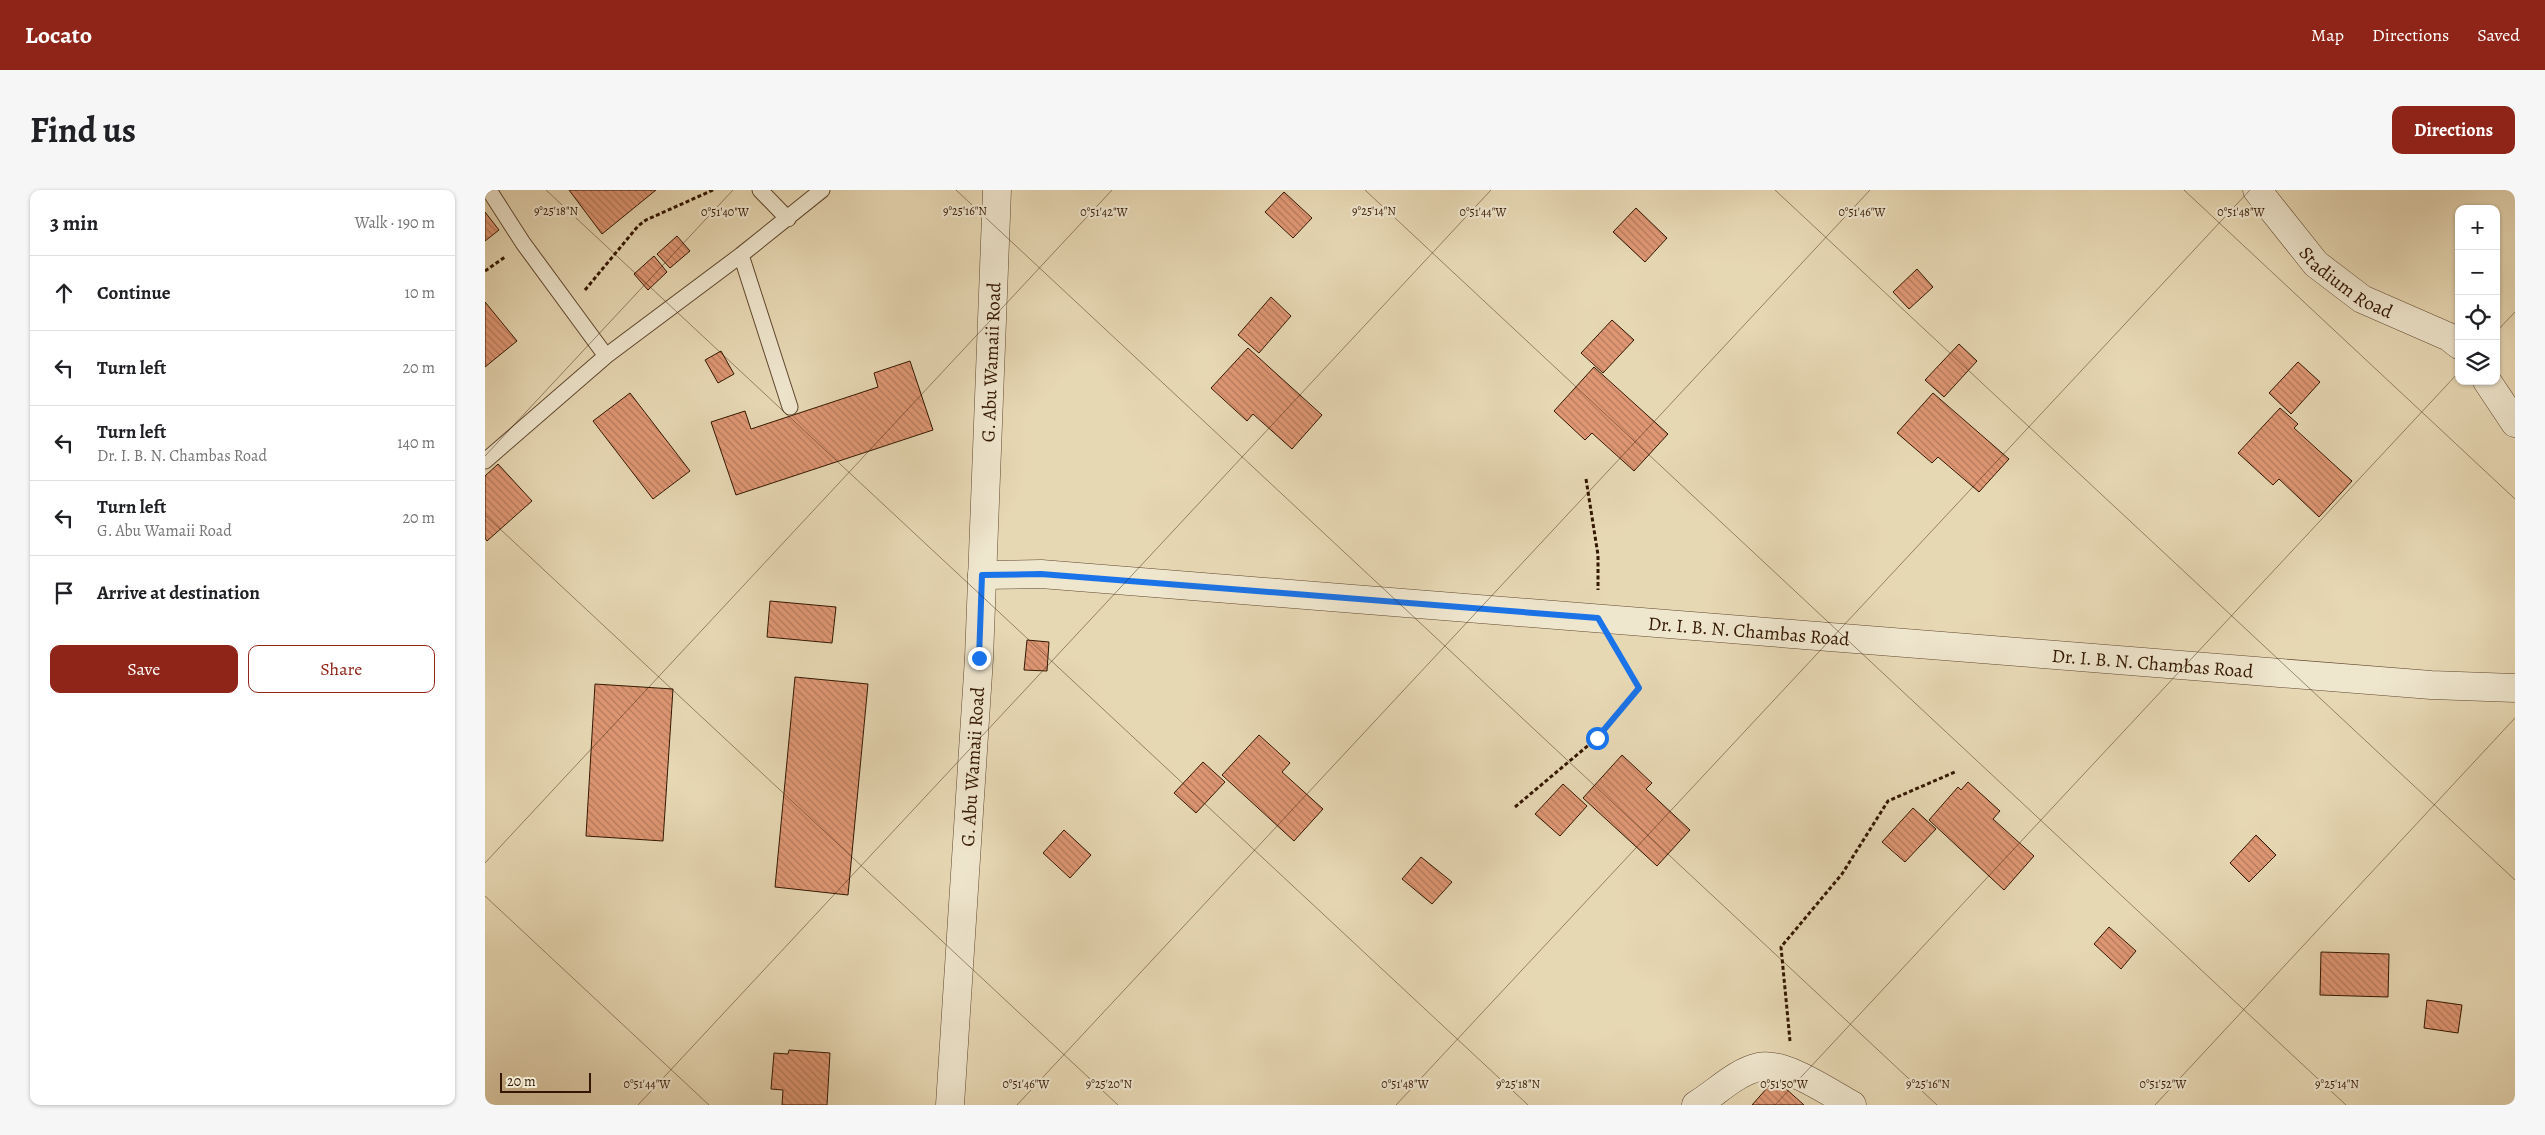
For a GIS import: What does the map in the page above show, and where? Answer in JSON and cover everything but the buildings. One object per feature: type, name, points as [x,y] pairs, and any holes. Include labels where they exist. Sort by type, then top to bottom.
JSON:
[{"type":"street","name":"G. Abu Wamaii Road","points":[[950,1105],[982,575],[997,190]]},
{"type":"street","name":"Stadium Road","points":[[2257,190],[2317,264],[2362,299],[2449,336],[2455,341]]},
{"type":"street","points":[[2490,385],[2515,423]]},
{"type":"street","name":"Dr. I. B. N. Chambas Road","points":[[982,575],[1041,574],[2411,683],[2515,688]]},
{"type":"street","points":[[1696,1105],[1740,1076],[1761,1066],[1793,1072],[1852,1105]]},
{"type":"lane","points":[[489,190],[523,243],[606,356]]},
{"type":"lane","points":[[760,190],[788,219]]},
{"type":"lane","points":[[485,461],[606,356],[788,219],[822,190]]},
{"type":"lane","points":[[741,255],[790,407]]},
{"type":"path","points":[[570,307],[638,226],[646,220],[713,190]]},
{"type":"path","points":[[1515,807],[1597,738],[1639,688],[1598,618],[1598,555],[1586,479]]},
{"type":"path","points":[[1793,1072],[1781,947],[1842,874],[1888,801],[1955,772]]},
{"type":"route","points":[[979,658],[982,575],[1041,574],[1598,618],[1639,688],[1597,738]]}]
